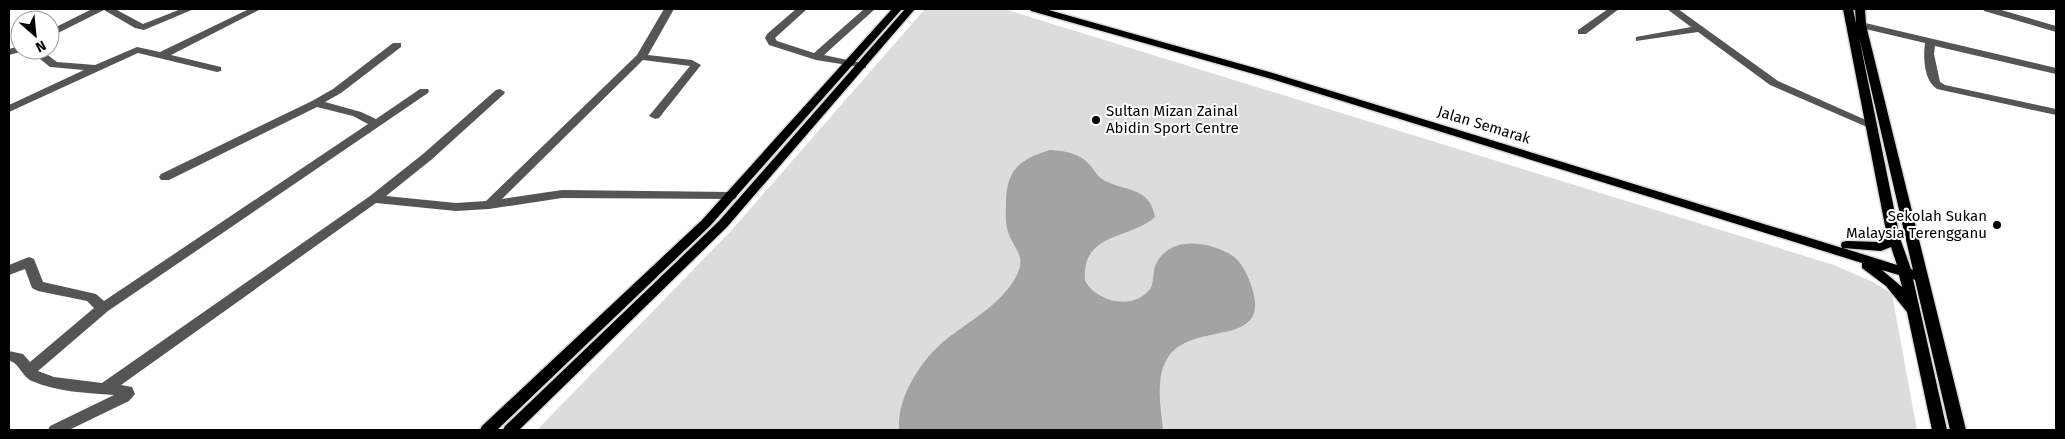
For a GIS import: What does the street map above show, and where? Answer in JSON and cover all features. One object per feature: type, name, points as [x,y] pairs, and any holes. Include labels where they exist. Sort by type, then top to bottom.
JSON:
[{"type":"main road","points":[[510,430],[723,224],[856,65],[897,9]]},
{"type":"main road","points":[[487,430],[706,223],[910,9]]},
{"type":"main road","name":"Jalan Semarak","points":[[1036,9],[1272,76],[1920,273]]},
{"type":"main road","name":"Jalan Semarak","points":[[1054,9],[1384,104],[1846,250]]},
{"type":"main road","points":[[1848,9],[1894,238],[1904,267],[1940,430]]},
{"type":"main road","points":[[1860,9],[1958,430]]},
{"type":"main road","points":[[1846,250],[1874,248],[1886,245],[1894,238]]},
{"type":"main road","points":[[1846,250],[1885,277],[1913,310]]},
{"type":"street","points":[[60,29],[99,9]]},
{"type":"street","points":[[108,9],[144,27],[190,9]]},
{"type":"street","points":[[160,56],[256,9]]},
{"type":"street","points":[[488,205],[641,57],[669,9]]},
{"type":"street","points":[[802,9],[770,38],[774,44],[816,57],[856,65]]},
{"type":"street","points":[[816,57],[870,9]]},
{"type":"street","points":[[1582,32],[1614,9]]},
{"type":"street","points":[[1672,9],[1774,83],[1871,125]]},
{"type":"street","points":[[1988,9],[2055,27]]},
{"type":"street","points":[[1862,24],[2056,70]]},
{"type":"street","points":[[1640,39],[1699,29]]},
{"type":"street","points":[[1930,41],[1929,54],[1935,83],[1941,87],[2056,112]]},
{"type":"street","points":[[166,177],[337,91],[397,45]]},
{"type":"street","points":[[9,109],[93,68],[137,50],[217,69]]},
{"type":"street","points":[[641,57],[692,63],[696,66],[655,116]]},
{"type":"street","points":[[47,60],[54,65],[93,68]]},
{"type":"street","points":[[29,372],[103,308],[424,91]]},
{"type":"street","points":[[106,388],[374,199],[427,158],[500,92]]},
{"type":"street","points":[[316,103],[357,114],[376,123]]},
{"type":"street","points":[[374,199],[456,207],[488,205],[562,194],[731,196]]},
{"type":"street","points":[[9,270],[29,262],[37,285],[43,288],[90,297],[103,308]]},
{"type":"street","points":[[9,356],[15,355],[20,358],[29,372],[50,381],[128,390],[128,394],[55,430]]},
{"type":"shaded area","name":"Sultan Mizan Zainal Abidin Sport Centre","points":[[925,9],[1004,9],[1834,265],[1873,282],[1892,294],[1917,430],[537,430],[730,232]]},
{"type":"shaded area","points":[[1050,150],[1066,152],[1081,157],[1102,179],[1141,194],[1152,207],[1155,217],[1133,230],[1109,239],[1099,245],[1091,254],[1086,265],[1085,281],[1098,294],[1106,299],[1125,302],[1143,296],[1150,289],[1156,264],[1162,255],[1171,248],[1180,245],[1202,244],[1233,256],[1242,266],[1252,288],[1255,307],[1250,320],[1240,327],[1193,340],[1178,347],[1167,359],[1163,367],[1160,385],[1163,430],[899,430],[899,418],[906,394],[911,382],[926,360],[943,342],[1000,298],[1014,280],[1020,264],[1020,258],[1009,236],[1006,225],[1006,201],[1009,180],[1018,166],[1024,161]]},
{"type":"place","name":"Sultan Mizan Zainal Abidin Sport Centre","points":[[1096,120]]},
{"type":"place","name":"Sekolah Sukan Malaysia Terengganu","points":[[1997,225]]}]
